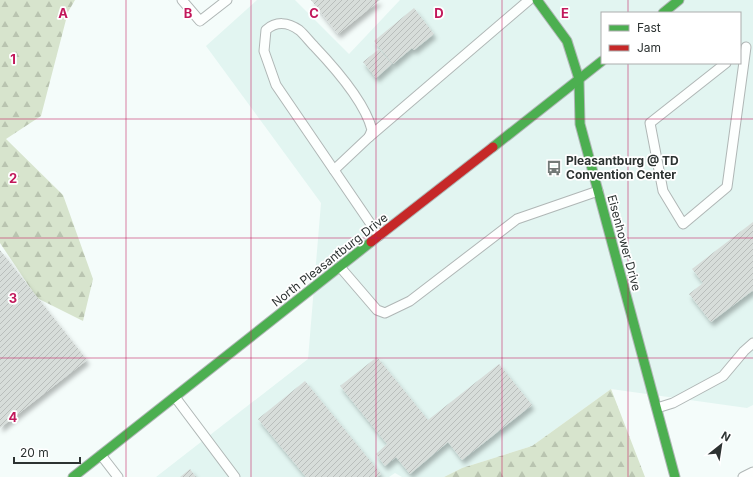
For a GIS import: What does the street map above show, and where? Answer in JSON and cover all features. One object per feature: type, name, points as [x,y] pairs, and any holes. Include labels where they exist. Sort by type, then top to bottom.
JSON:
[{"type":"main road","name":"Eisenhower Drive","points":[[537,0],[567,41],[579,79],[580,124],[675,477]]},
{"type":"main road","points":[[664,12],[679,0]]},
{"type":"main road","name":"North Pleasantburg Drive","points":[[73,477],[601,62]]},
{"type":"lane","points":[[182,0],[200,22],[227,0]]},
{"type":"lane","points":[[334,170],[369,137],[529,0]]},
{"type":"lane","points":[[369,137],[372,130],[369,118],[335,69],[299,30],[283,23],[272,25],[266,30],[264,51],[276,85],[380,236]]},
{"type":"lane","points":[[725,64],[650,123],[662,191],[683,224],[727,187],[746,47]]},
{"type":"lane","points":[[340,268],[374,306],[384,313],[410,301],[517,220],[598,191]]},
{"type":"lane","points":[[657,408],[673,402],[723,376],[744,351],[753,343]]},
{"type":"lane","points":[[175,397],[235,477]]},
{"type":"lane","points":[[101,455],[118,477]]},
{"type":"lane","points":[[743,477],[753,472]]},
{"type":"shaded area","points":[[257,0],[295,0],[349,54],[400,0],[753,0],[753,405],[747,408],[611,389],[532,446],[462,468],[444,477],[402,477],[395,473],[389,477],[156,477],[308,359],[321,203],[206,46]]},
{"type":"green space","points":[[0,0],[75,0],[68,12],[41,116],[6,139],[63,195],[93,279],[83,321],[37,298],[0,243]]},
{"type":"green space","points":[[611,389],[645,477],[444,477],[462,468],[532,446]]},
{"type":"building","points":[[311,0],[380,0],[338,34]]},
{"type":"building","points":[[414,8],[434,34],[414,50],[412,48],[393,64],[374,41]]},
{"type":"building","points":[[379,49],[392,64],[376,78],[363,62]]},
{"type":"building","points":[[753,222],[753,292],[752,291],[711,322],[689,294],[703,283],[692,269]]},
{"type":"building","points":[[0,250],[87,360],[0,428]]},
{"type":"building","points":[[377,357],[428,420],[499,364],[532,405],[462,460],[448,442],[410,474],[396,457],[385,466],[376,454],[387,444],[340,386]]},
{"type":"building","points":[[305,381],[381,474],[377,477],[306,477],[258,419]]},
{"type":"building","points":[[190,469],[196,477],[180,477]]},
{"type":"traffic: fast","points":[[537,0],[567,41],[579,79],[580,124],[675,477]]},
{"type":"traffic: fast","points":[[664,12],[679,0]]},
{"type":"traffic: fast","points":[[493,147],[601,62]]},
{"type":"traffic: fast","points":[[73,477],[371,242]]},
{"type":"traffic: jam","points":[[371,242],[493,147]]},
{"type":"place","name":"Pleasantburg @ TD Convention Center","points":[[554,168]]}]
